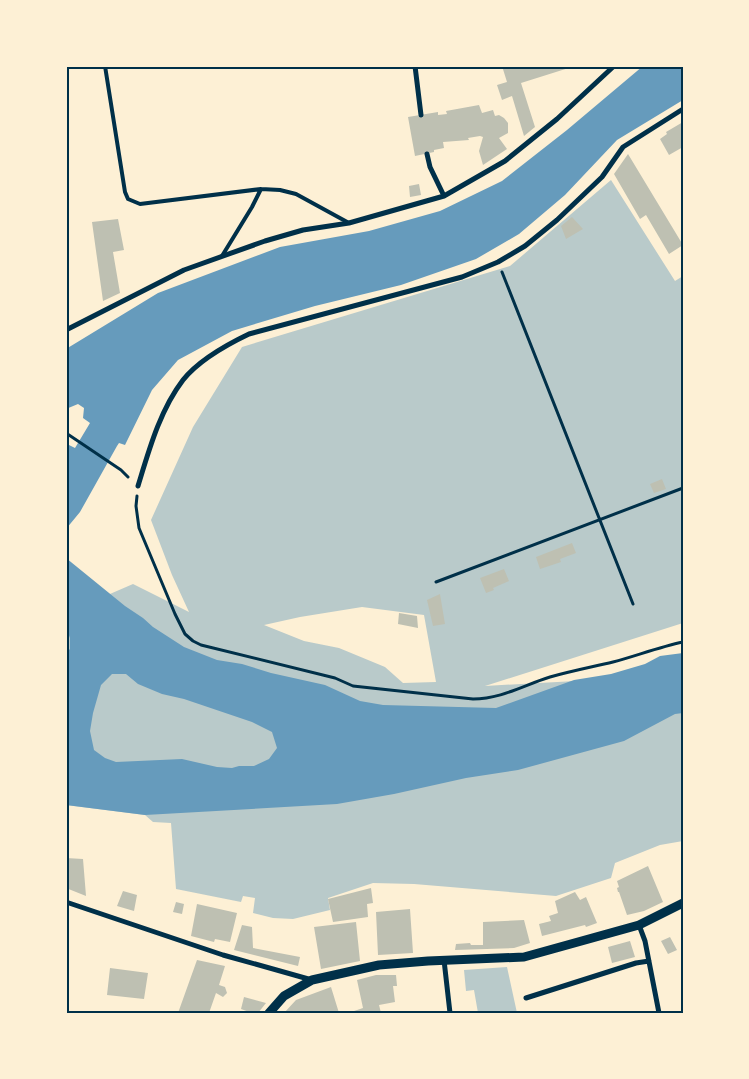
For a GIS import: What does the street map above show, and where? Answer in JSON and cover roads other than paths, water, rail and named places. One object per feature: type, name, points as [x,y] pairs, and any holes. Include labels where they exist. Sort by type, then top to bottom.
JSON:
[{"type":"street","points":[[415,66],[422,115]]},
{"type":"street","points":[[66,330],[184,270],[222,256],[303,230],[349,223],[444,196],[504,161],[557,119],[614,66]]},
{"type":"street","points":[[138,486],[166,408],[184,380],[224,346],[249,334],[462,277],[498,262],[524,246],[558,220],[602,177],[623,147],[683,109]]},
{"type":"street","points":[[427,154],[430,167],[444,196]]},
{"type":"street","points":[[66,902],[223,955],[312,980]]},
{"type":"street","points":[[269,1013],[284,996],[312,980],[379,964],[524,957],[640,925],[683,903]]},
{"type":"street","points":[[640,925],[645,941],[658,1013]]},
{"type":"street","points":[[444,960],[450,1013]]},
{"type":"street","points":[[526,998],[636,963],[649,961]]},
{"type":"lane","points":[[106,66],[125,192],[128,199],[140,204],[261,189],[280,190],[296,194],[349,223]]},
{"type":"lane","points":[[222,256],[261,189]]},
{"type":"water","points":[[643,66],[683,66],[683,100],[617,140],[565,195],[519,234],[476,259],[401,285],[315,306],[232,331],[178,360],[152,390],[125,445],[119,443],[80,512],[66,529],[66,449],[69,445],[75,448],[90,423],[83,418],[84,408],[78,404],[66,409],[66,349],[158,293],[280,247],[369,231],[440,211],[502,181],[567,130]]},
{"type":"water","points":[[66,558],[125,606],[184,647],[217,660],[242,664],[271,673],[325,685],[360,701],[383,705],[496,708],[574,680],[611,674],[645,664],[660,656],[683,653],[683,713],[675,714],[624,741],[518,770],[466,778],[337,804],[145,815],[66,805],[66,653],[70,649],[70,638],[66,627]],"holes":[[[112,674],[126,674],[138,684],[162,694],[184,699],[252,722],[272,732],[277,748],[269,759],[254,766],[232,768],[217,767],[182,759],[116,762],[105,758],[94,750],[90,731],[93,713],[101,685]]]}]
